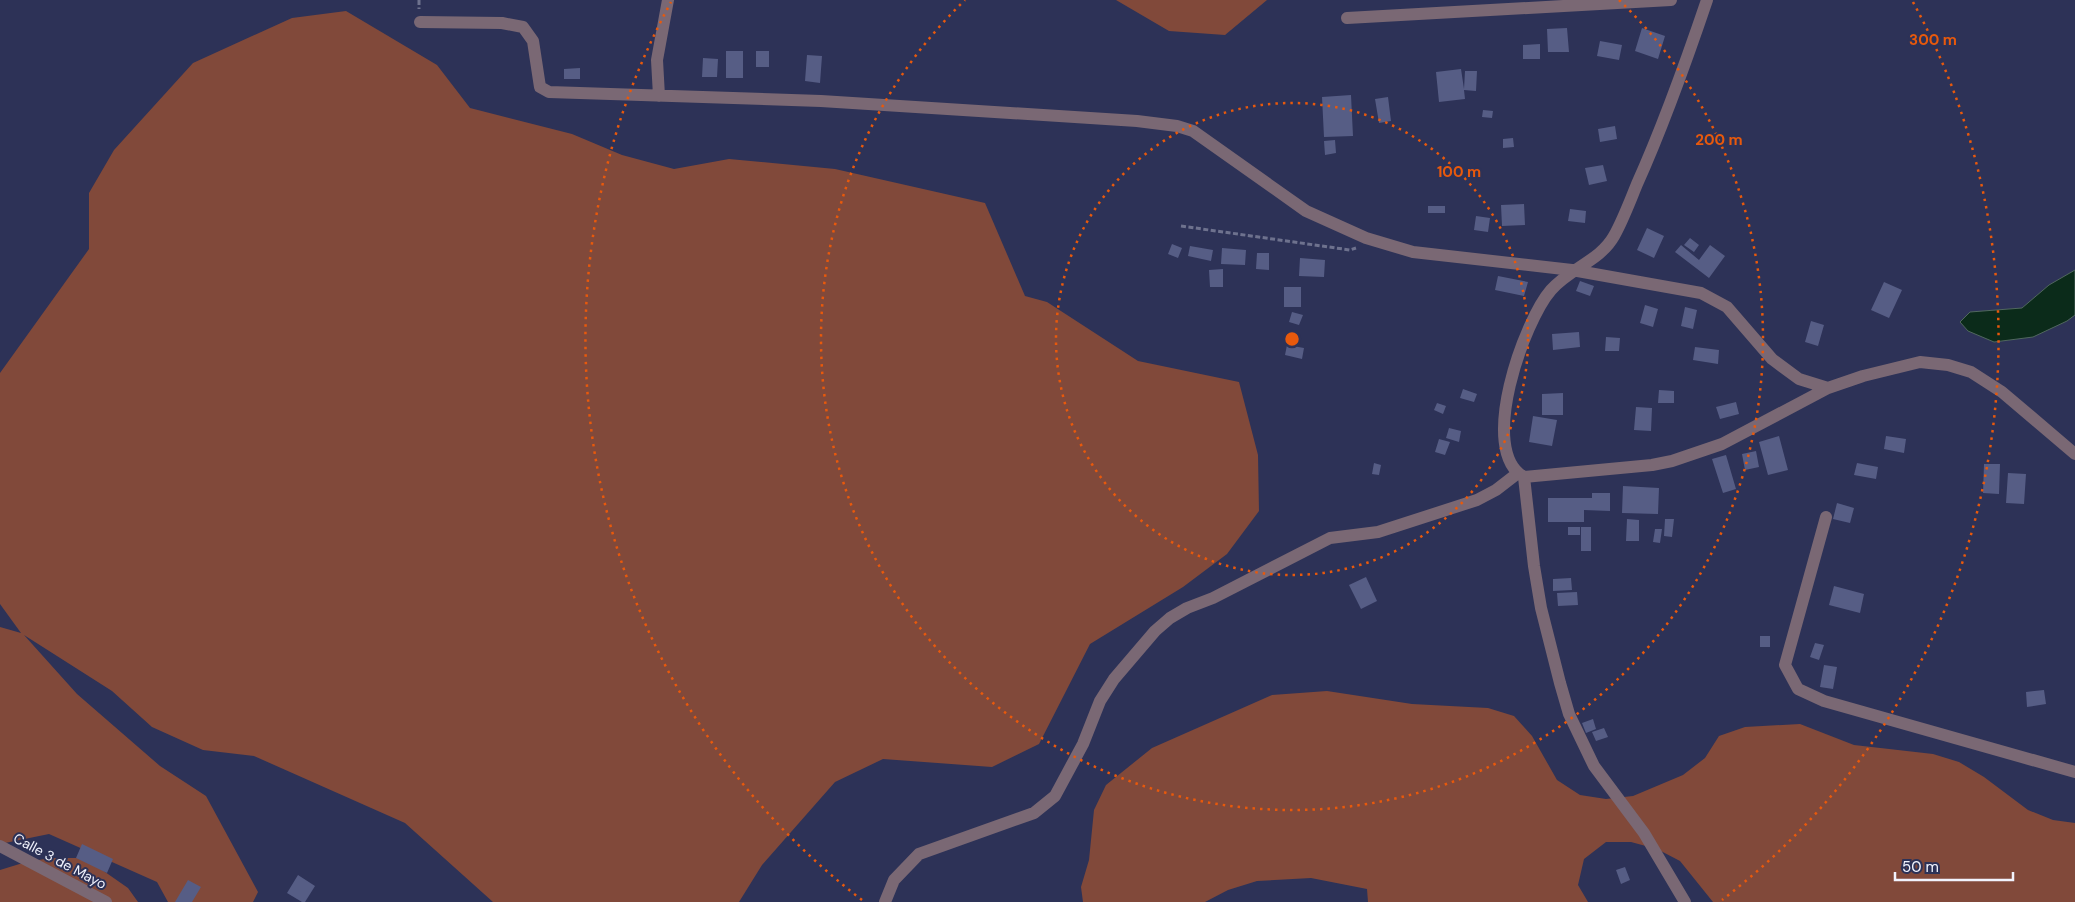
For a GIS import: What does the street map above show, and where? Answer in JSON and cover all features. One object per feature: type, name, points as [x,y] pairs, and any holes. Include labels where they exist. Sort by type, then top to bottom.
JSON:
[{"type":"street","points":[[659,96],[657,60],[668,0]]},
{"type":"street","points":[[1347,18],[1525,4],[1671,0]]},
{"type":"street","points":[[1685,902],[1644,833],[1594,766],[1569,714],[1541,608],[1521,475],[1506,457],[1504,445],[1508,395],[1514,363],[1524,339],[1551,290],[1572,270],[1604,251],[1614,236],[1656,141],[1707,0]]},
{"type":"street","points":[[420,22],[502,23],[523,27],[533,41],[540,87],[549,92],[821,101],[1137,121],[1176,126],[1193,131],[1306,211],[1375,240],[1413,252],[1572,270],[1701,293],[1727,307],[1772,359],[1799,379],[1828,388]]},
{"type":"street","points":[[885,902],[894,880],[919,854],[1034,813],[1055,796],[1083,744],[1100,702],[1114,679],[1155,631],[1170,618],[1330,538],[1378,532],[1468,503],[1496,490],[1521,475],[1652,465],[1672,461],[1722,444],[1828,388],[1920,362],[1948,364],[1971,372],[2002,392],[2075,454]]},
{"type":"street","points":[[1826,517],[1786,665],[1798,689],[1824,701],[2075,772]]},
{"type":"street","name":"Calle 3 de Mayo","points":[[0,846],[106,902]]},
{"type":"path","points":[[1182,226],[1350,250],[1375,240]]},
{"type":"shaded area","points":[[1116,0],[1267,0],[1225,35],[1169,31]]},
{"type":"shaded area","points":[[346,11],[437,65],[470,108],[572,134],[622,155],[674,169],[729,159],[835,169],[985,203],[1025,296],[1047,302],[1138,361],[1239,382],[1258,455],[1259,511],[1227,554],[1183,587],[1090,644],[1039,744],[992,767],[883,759],[835,782],[762,865],[739,902],[493,902],[405,823],[254,756],[203,750],[152,727],[112,691],[24,635],[77,694],[160,766],[206,796],[258,892],[253,902],[168,902],[157,882],[49,834],[0,844],[0,627],[21,633],[0,604],[0,373],[89,249],[89,193],[114,150],[193,63],[292,18]]},
{"type":"shaded area","points":[[2075,270],[2075,315],[2067,321],[2033,337],[1994,342],[1968,331],[1960,322],[1970,312],[2022,308],[2049,285]]},
{"type":"shaded area","points":[[1327,691],[1412,704],[1488,708],[1514,716],[1532,736],[1557,780],[1580,795],[1606,799],[1633,796],[1683,775],[1705,758],[1719,736],[1745,727],[1800,724],[1854,745],[1933,754],[1959,762],[1984,777],[2028,810],[2053,820],[2075,823],[2075,902],[1713,902],[1680,861],[1657,849],[1631,842],[1606,842],[1584,859],[1578,885],[1588,902],[1368,902],[1367,889],[1311,878],[1257,881],[1228,890],[1205,902],[1083,902],[1081,887],[1089,860],[1094,810],[1106,785],[1152,748],[1272,695]]},
{"type":"shaded area","points":[[51,858],[85,858],[128,888],[138,902],[0,902],[0,870],[26,862]]},
{"type":"building","points":[[1567,28],[1569,52],[1548,52],[1547,29]]},
{"type":"building","points":[[1642,28],[1665,36],[1658,59],[1635,51]]},
{"type":"building","points":[[1600,41],[1622,45],[1619,60],[1597,56]]},
{"type":"building","points":[[1540,44],[1540,59],[1523,59],[1523,45]]},
{"type":"building","points":[[726,51],[743,51],[743,78],[726,78]]},
{"type":"building","points":[[756,51],[769,51],[769,67],[756,67]]},
{"type":"building","points":[[807,55],[822,56],[820,83],[805,81]]},
{"type":"building","points":[[703,58],[718,59],[717,77],[702,77]]},
{"type":"building","points":[[580,68],[580,79],[564,79],[564,69]]},
{"type":"building","points":[[1461,69],[1464,89],[1465,71],[1477,71],[1476,91],[1464,90],[1465,99],[1439,102],[1436,72]]},
{"type":"building","points":[[1351,95],[1353,136],[1324,137],[1322,97]]},
{"type":"building","points":[[1388,97],[1391,121],[1379,123],[1375,99]]},
{"type":"building","points":[[1483,110],[1493,111],[1492,118],[1482,117]]},
{"type":"building","points":[[1615,126],[1617,139],[1600,142],[1598,129]]},
{"type":"building","points":[[1513,138],[1514,147],[1503,148],[1503,139]]},
{"type":"building","points":[[1335,140],[1336,153],[1325,155],[1324,141]]},
{"type":"building","points":[[1603,165],[1607,181],[1589,185],[1585,168]]},
{"type":"building","points":[[1524,204],[1525,225],[1502,226],[1501,205]]},
{"type":"building","points":[[1428,206],[1445,206],[1445,213],[1428,213]]},
{"type":"building","points":[[1570,209],[1586,211],[1585,223],[1568,221]]},
{"type":"building","points":[[1476,216],[1490,218],[1488,232],[1474,230]]},
{"type":"building","points":[[1647,228],[1664,236],[1654,258],[1637,250]]},
{"type":"building","points":[[1690,238],[1699,245],[1694,252],[1684,245]]},
{"type":"building","points":[[1172,244],[1182,248],[1178,258],[1168,254]]},
{"type":"building","points":[[1681,245],[1699,260],[1710,245],[1725,256],[1709,278],[1675,252]]},
{"type":"building","points":[[1190,246],[1213,250],[1211,261],[1188,256]]},
{"type":"building","points":[[1222,248],[1246,250],[1245,265],[1221,264]]},
{"type":"building","points":[[1257,253],[1269,253],[1269,270],[1256,269]]},
{"type":"building","points":[[1300,258],[1325,260],[1324,277],[1299,276]]},
{"type":"building","points":[[1223,269],[1223,287],[1210,287],[1209,270]]},
{"type":"building","points":[[1498,276],[1528,282],[1524,296],[1495,290]]},
{"type":"building","points":[[1580,281],[1594,286],[1590,296],[1576,291]]},
{"type":"building","points":[[1884,282],[1902,290],[1889,318],[1871,310]]},
{"type":"building","points":[[1284,287],[1301,287],[1301,307],[1284,307]]},
{"type":"building","points":[[1645,305],[1658,309],[1653,327],[1640,323]]},
{"type":"building","points":[[1685,307],[1697,310],[1693,329],[1681,326]]},
{"type":"building","points":[[1292,312],[1303,315],[1299,325],[1289,322]]},
{"type":"building","points":[[1811,321],[1824,325],[1818,346],[1805,342]]},
{"type":"building","points":[[1579,332],[1580,347],[1553,350],[1552,334]]},
{"type":"building","points":[[1606,337],[1620,338],[1619,351],[1605,351]]},
{"type":"building","points":[[1287,345],[1304,348],[1302,359],[1285,355]]},
{"type":"building","points":[[1695,347],[1719,350],[1718,364],[1693,360]]},
{"type":"building","points":[[1463,389],[1477,394],[1474,402],[1460,398]]},
{"type":"building","points":[[1659,390],[1674,391],[1674,403],[1658,403]]},
{"type":"building","points":[[1563,393],[1563,415],[1542,415],[1542,394]]},
{"type":"building","points":[[1736,402],[1739,414],[1720,419],[1716,407]]},
{"type":"building","points":[[1437,403],[1446,406],[1443,414],[1434,410]]},
{"type":"building","points":[[1636,407],[1652,408],[1651,431],[1634,430]]},
{"type":"building","points":[[1533,416],[1557,420],[1552,446],[1529,442]]},
{"type":"building","points":[[1449,428],[1461,431],[1459,442],[1446,438]]},
{"type":"building","points":[[1779,436],[1788,470],[1768,475],[1759,442]]},
{"type":"building","points":[[1886,436],[1906,439],[1904,453],[1884,449]]},
{"type":"building","points":[[1439,439],[1450,442],[1445,455],[1435,452]]},
{"type":"building","points":[[1756,451],[1759,467],[1745,470],[1742,454]]},
{"type":"building","points":[[1726,455],[1736,489],[1723,493],[1712,459]]},
{"type":"building","points":[[1374,463],[1381,465],[1379,475],[1372,474]]},
{"type":"building","points":[[1857,463],[1878,467],[1876,479],[1854,475]]},
{"type":"building","points":[[1984,464],[2000,464],[1999,494],[1983,493]]},
{"type":"building","points":[[2008,473],[2026,474],[2024,504],[2006,503]]},
{"type":"building","points":[[1623,486],[1659,488],[1658,514],[1622,513]]},
{"type":"building","points":[[1592,493],[1610,493],[1610,511],[1584,510],[1584,522],[1548,522],[1548,498],[1592,498]]},
{"type":"building","points":[[1837,503],[1854,508],[1850,523],[1833,519]]},
{"type":"building","points":[[1627,519],[1639,520],[1639,541],[1626,541]]},
{"type":"building","points":[[1665,519],[1674,519],[1672,537],[1664,536]]},
{"type":"building","points":[[1568,527],[1580,527],[1580,535],[1568,535]]},
{"type":"building","points":[[1581,527],[1591,527],[1591,551],[1581,551]]},
{"type":"building","points":[[1655,529],[1662,529],[1660,543],[1653,542]]},
{"type":"building","points":[[1366,577],[1377,601],[1361,609],[1349,585]]},
{"type":"building","points":[[1571,578],[1572,590],[1553,591],[1553,579]]},
{"type":"building","points":[[1834,586],[1864,594],[1860,613],[1829,605]]},
{"type":"building","points":[[1577,592],[1578,605],[1558,606],[1557,593]]},
{"type":"building","points":[[1760,636],[1770,636],[1770,647],[1760,647]]},
{"type":"building","points":[[1815,643],[1824,645],[1819,660],[1810,657]]},
{"type":"building","points":[[1824,665],[1837,667],[1833,689],[1820,687]]},
{"type":"building","points":[[2044,690],[2046,704],[2027,707],[2026,692]]},
{"type":"building","points":[[1593,719],[1596,729],[1586,733],[1582,723]]},
{"type":"building","points":[[1604,728],[1608,737],[1596,741],[1592,732]]},
{"type":"building","points":[[82,844],[113,859],[107,873],[76,858]]},
{"type":"building","points":[[1625,867],[1630,880],[1621,884],[1616,870]]},
{"type":"building","points":[[298,875],[315,886],[305,902],[287,893]]},
{"type":"building","points":[[188,880],[201,887],[192,902],[175,902]]}]
